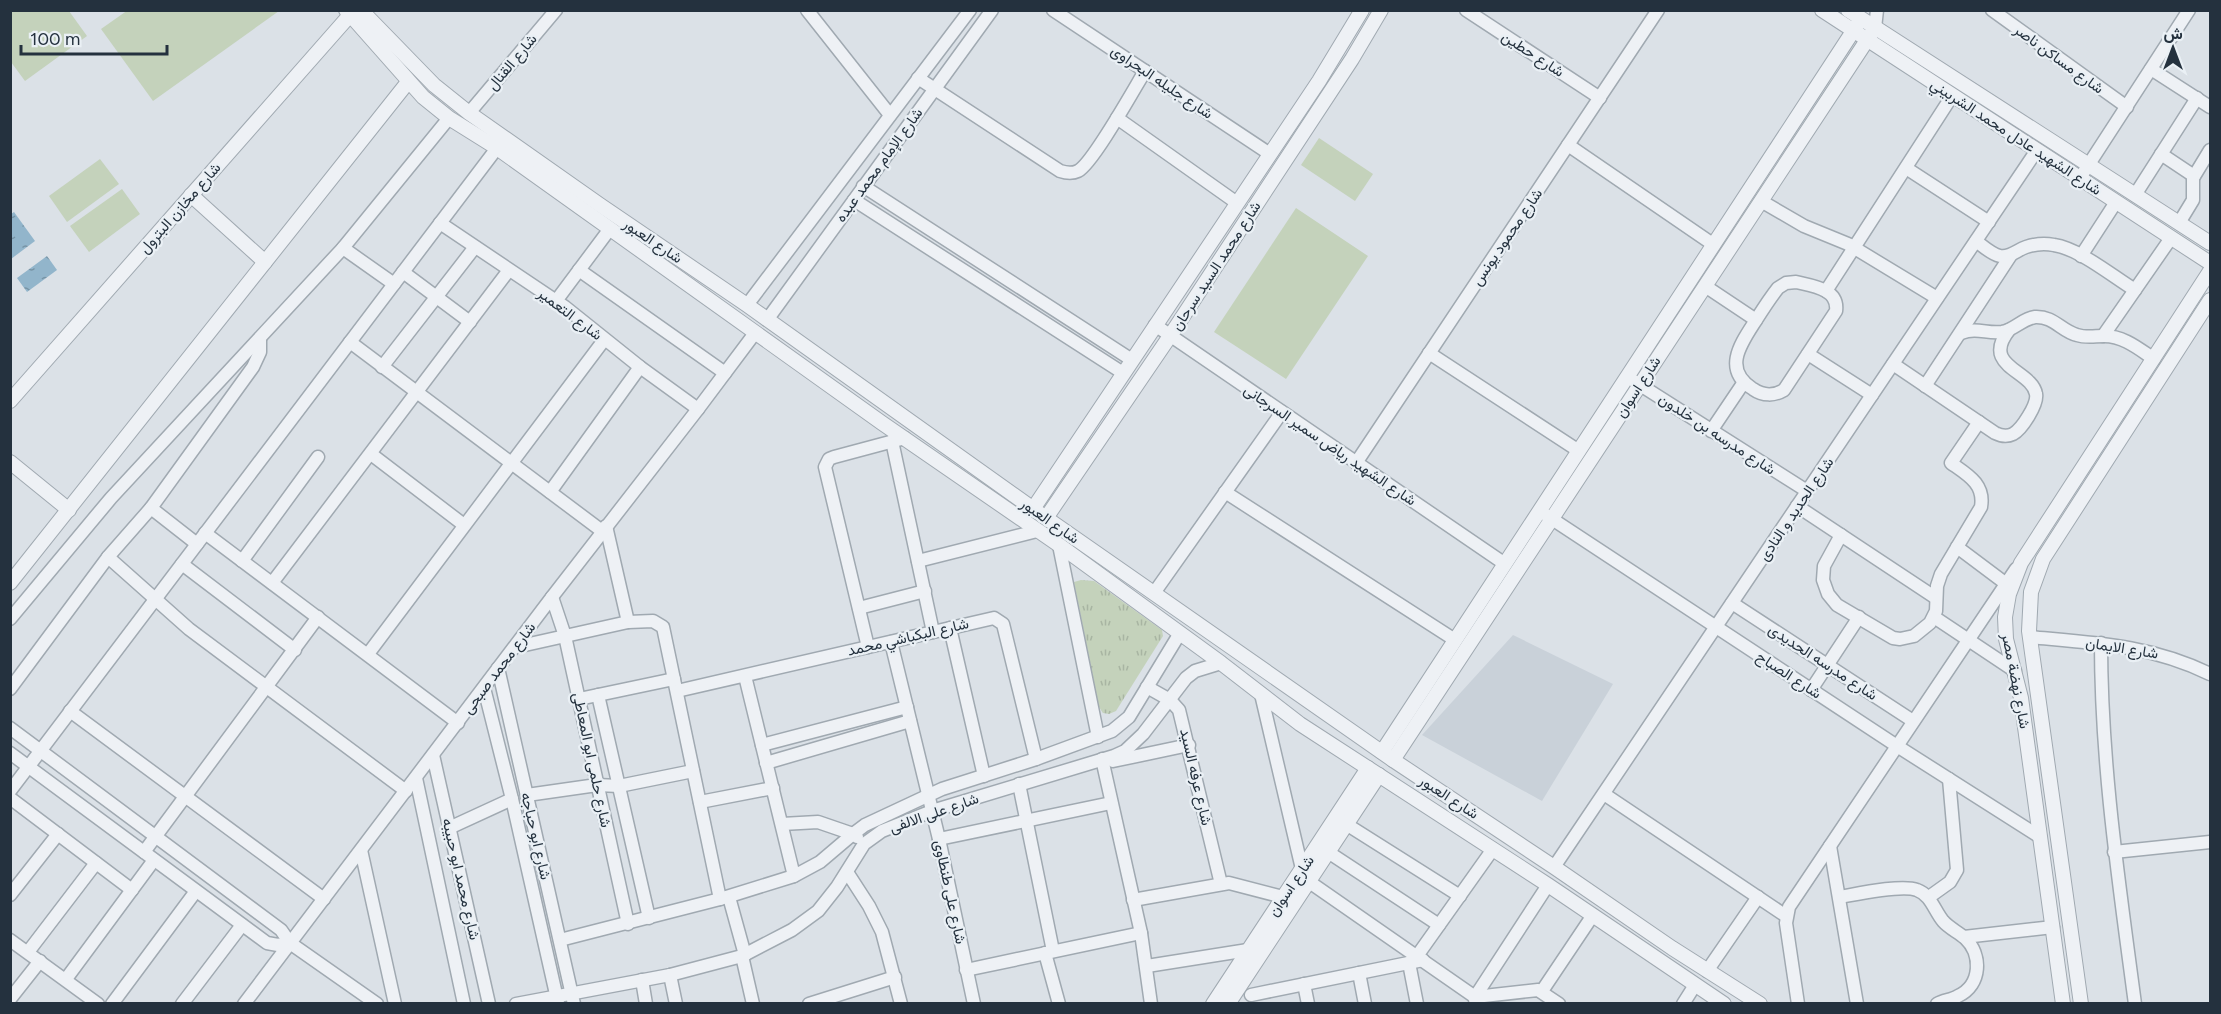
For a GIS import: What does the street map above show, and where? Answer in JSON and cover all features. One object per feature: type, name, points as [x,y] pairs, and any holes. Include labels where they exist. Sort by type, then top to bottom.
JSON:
[{"type":"street","name":"شارع القنال","points":[[469,113],[556,10]]},
{"type":"street","points":[[807,10],[891,115]]},
{"type":"street","name":"شارع الإمام محمد عبده","points":[[747,304],[970,10]]},
{"type":"street","name":"شارع الإمام محمد عبده","points":[[767,320],[992,10]]},
{"type":"street","name":"شارع جليله البحراوى","points":[[1053,10],[1270,154]]},
{"type":"street","name":"شارع محمد السيد سرحان","points":[[1033,509],[1270,154],[1362,10]]},
{"type":"street","name":"شارع محمد السيد سرحان","points":[[1046,518],[1170,336],[1346,68],[1381,10]]},
{"type":"street","name":"شارع محمود يونس","points":[[1356,463],[1658,10]]},
{"type":"street","name":"شارع الشهيد عادل محمد الشربيني","points":[[1822,10],[1854,31],[1871,34],[2089,165],[2211,243]]},
{"type":"street","name":"شارع الشهيد عادل محمد الشربيني","points":[[1848,10],[1862,19],[1871,34],[1952,96],[2211,263]]},
{"type":"street","name":"شارع مساكن ناصر","points":[[1992,10],[2127,107]]},
{"type":"street","name":"شارع اسوان","points":[[1387,756],[1455,640],[1505,564],[1546,515],[1579,451],[1854,31],[1862,19],[1877,11]]},
{"type":"street","name":"شارع اسوان","points":[[1387,756],[1546,515],[1640,384],[1871,34],[1877,11]]},
{"type":"street","points":[[2080,178],[2189,11]]},
{"type":"street","name":"شارع العبور","points":[[352,12],[445,95],[469,113],[747,304],[1033,509],[1387,756],[1707,971],[1760,1004]]},
{"type":"street","name":"شارع العبور","points":[[352,12],[408,82],[449,118],[497,148],[857,405],[882,423],[899,440],[1059,545],[1221,663],[1300,724],[1548,885],[1724,1004]]},
{"type":"street","name":"شارع مخازن البترول","points":[[10,401],[352,12]]},
{"type":"street","name":"شارع حطين","points":[[1474,13],[1600,98]]},
{"type":"street","points":[[2151,69],[2211,107]]},
{"type":"street","points":[[918,78],[1030,152],[1066,173],[1072,173],[1083,167],[1117,118],[1145,71]]},
{"type":"street","points":[[10,583],[408,82]]},
{"type":"street","points":[[1826,291],[1952,96]]},
{"type":"street","points":[[2135,195],[2197,98]]},
{"type":"street","points":[[10,620],[111,498],[343,248],[449,118]]},
{"type":"street","points":[[1117,118],[1236,203]]},
{"type":"street","points":[[1568,146],[1714,245]]},
{"type":"street","points":[[10,791],[497,148]]},
{"type":"street","name":"شارع الحديد و النادى","points":[[1554,867],[2037,150]]},
{"type":"street","points":[[2179,223],[2193,200],[2194,176],[2211,150]]},
{"type":"street","points":[[2161,154],[2194,176]]},
{"type":"street","points":[[1906,168],[1989,222]]},
{"type":"street","points":[[863,186],[1132,360]]},
{"type":"street","points":[[192,195],[266,262]]},
{"type":"street","points":[[854,200],[1123,373]]},
{"type":"street","points":[[1761,201],[1799,224],[1835,237],[1937,298]]},
{"type":"street","points":[[2081,256],[2116,202]]},
{"type":"street","points":[[591,217],[597,215],[600,205]]},
{"type":"street","name":"شارع التعمير","points":[[440,223],[556,301],[698,410]]},
{"type":"street","points":[[623,239],[624,231],[632,227]]},
{"type":"street","points":[[556,301],[609,230]]},
{"type":"street","points":[[2103,336],[2171,237]]},
{"type":"street","points":[[1976,241],[1997,255],[2011,255],[2024,248],[2047,244],[2062,247],[2081,256],[2135,290]]},
{"type":"street","points":[[382,367],[475,247]]},
{"type":"street","points":[[343,248],[394,284]]},
{"type":"street","points":[[1925,386],[2011,255]]},
{"type":"street","points":[[272,583],[509,270]]},
{"type":"street","points":[[579,270],[725,373]]},
{"type":"street","name":"شارع نهضة مصر","points":[[2063,1004],[2021,698],[2006,639],[2006,617],[2012,584],[2021,563],[2211,271]]},
{"type":"street","points":[[403,273],[470,322]]},
{"type":"street","points":[[1796,282],[1826,291],[1835,299],[1836,312],[1784,390],[1779,393],[1760,393],[1744,382],[1736,364],[1737,352],[1778,288],[1786,283],[1796,282]]},
{"type":"street","points":[[1705,286],[1756,320]]},
{"type":"street","name":"شارع نهضة مصر","points":[[2081,1004],[2030,637],[2030,601],[2036,575],[2043,559],[2211,300]]},
{"type":"street","points":[[1893,364],[1999,435],[2011,435],[2020,428],[2036,401],[2032,386],[2012,370],[2004,360],[2001,348],[2009,330],[2025,320],[2043,317],[2078,336],[2116,337],[2128,341],[2154,359]]},
{"type":"street","name":"شارع الشهيد رياض سمير السرجانى","points":[[1155,325],[1505,564]]},
{"type":"street","points":[[1961,333],[1976,329],[1997,332],[2009,330]]},
{"type":"street","name":"شارع محمد صبحى","points":[[244,1004],[755,333]]},
{"type":"street","points":[[10,689],[108,557],[151,508],[253,367],[260,352],[260,339]]},
{"type":"street","points":[[368,654],[604,340]]},
{"type":"street","points":[[350,342],[550,492],[604,529],[628,622]]},
{"type":"street","points":[[1429,353],[1579,451]]},
{"type":"street","points":[[1808,354],[1872,395]]},
{"type":"street","points":[[550,492],[640,367]]},
{"type":"street","name":"شارع مدرسه بن خلدون","points":[[1627,377],[1807,491]]},
{"type":"street","points":[[1712,431],[1744,382]]},
{"type":"street","points":[[857,405],[864,400],[865,388]]},
{"type":"street","points":[[882,423],[886,415],[895,410]]},
{"type":"street","points":[[1154,593],[1282,412]]},
{"type":"street","points":[[1841,535],[1826,559],[1823,580],[1832,600],[1893,638],[1900,639],[1920,633],[1934,617],[1941,574],[1979,512],[1982,496],[1979,487],[1973,478],[1951,464],[1979,422]]},
{"type":"street","points":[[868,647],[826,471],[826,462],[834,457],[899,440],[918,561],[933,632]]},
{"type":"street","points":[[371,454],[464,525]]},
{"type":"street","points":[[242,561],[318,457]]},
{"type":"street","points":[[2087,460],[2093,467],[2101,467]]},
{"type":"street","points":[[10,462],[69,510]]},
{"type":"street","points":[[2071,486],[2078,483],[2086,491]]},
{"type":"street","points":[[1226,492],[1455,640]]},
{"type":"street","points":[[1797,506],[1936,598]]},
{"type":"street","points":[[151,508],[197,544]]},
{"type":"street","name":"شارع الصباح","points":[[1546,515],[1811,690],[2040,837]]},
{"type":"street","points":[[918,561],[1037,531]]},
{"type":"street","points":[[206,533],[458,723]]},
{"type":"street","points":[[1059,545],[1098,737]]},
{"type":"street","points":[[1957,547],[2005,583]]},
{"type":"street","points":[[108,557],[156,597],[189,629],[406,791]]},
{"type":"street","points":[[1798,1004],[1786,916],[1790,907],[2005,583],[2021,563]]},
{"type":"street","points":[[182,564],[295,650]]},
{"type":"street","points":[[859,608],[925,591]]},
{"type":"street","name":"شارع حلمى ابو المعاطى","points":[[552,597],[565,636],[628,924]]},
{"type":"street","name":"شارع مدرسه الحديدى","points":[[1732,603],[1913,721]]},
{"type":"street","points":[[144,852],[318,617]]},
{"type":"street","points":[[1811,690],[1858,617]]},
{"type":"street","points":[[1934,617],[2015,671]]},
{"type":"street","name":"شارع البكباشي محمد","points":[[579,699],[745,676],[988,619],[999,620],[1003,624],[1036,759]]},
{"type":"street","points":[[516,647],[628,622],[653,621],[663,627],[700,802],[724,898],[743,955],[753,1004]]},
{"type":"street","points":[[950,628],[984,776]]},
{"type":"street","name":"شارع على الالفى","points":[[560,940],[724,898],[794,876],[826,858],[865,825],[942,789],[1036,759],[1112,731],[1128,717],[1180,633]]},
{"type":"street","name":"شارع الايمان","points":[[2030,637],[2131,647],[2161,654],[2211,674]]},
{"type":"street","name":"شارع على طنطاوى","points":[[891,642],[939,838],[974,1004]]},
{"type":"street","points":[[2101,643],[2104,753],[2114,852],[2135,1004]]},
{"type":"street","name":"شارع على الالفى","points":[[516,1004],[573,998],[743,955],[805,922],[827,901],[864,844],[882,831],[932,811],[1102,761],[1125,751],[1170,700],[1186,678],[1195,671],[1221,663]]},
{"type":"street","name":"شارع ابو حباجه","points":[[498,668],[573,998]]},
{"type":"street","points":[[1273,675],[1273,686],[1270,690],[1260,693],[1305,875],[1416,960],[1475,1000],[1540,995],[1559,1004]]},
{"type":"street","points":[[745,676],[794,876]]},
{"type":"street","points":[[1147,687],[1170,700]]},
{"type":"street","name":"شارع ابو حباجه","points":[[484,688],[512,799],[557,1000]]},
{"type":"street","name":"شارع حلمى ابو المعاطى","points":[[598,695],[649,918]]},
{"type":"street","name":"شارع عرفه السيد","points":[[1170,700],[1179,710],[1189,745],[1221,884]]},
{"type":"street","points":[[1300,724],[1300,715],[1314,705]]},
{"type":"street","points":[[762,745],[907,707]]},
{"type":"street","points":[[70,711],[324,899]]},
{"type":"street","points":[[766,763],[910,721]]},
{"type":"street","points":[[10,729],[281,930],[290,944],[377,1004]]},
{"type":"street","points":[[1152,1004],[1141,933],[1102,761],[1189,745]]},
{"type":"street","points":[[10,753],[242,925],[267,942],[278,945],[290,944]]},
{"type":"street","name":"شارع محمد ابو حبيبه","points":[[433,755],[489,1004]]},
{"type":"street","points":[[527,795],[597,784],[619,786],[693,771]]},
{"type":"street","name":"شارع اسوان","points":[[1228,1004],[1247,995],[1305,875],[1373,772]]},
{"type":"street","name":"شارع اسوان","points":[[1213,1004],[1283,897],[1328,852],[1346,824],[1373,772]]},
{"type":"street","name":"شارع محمد ابو حبيبه","points":[[416,778],[464,1004]]},
{"type":"street","points":[[1929,897],[1950,882],[1957,870],[1949,779]]},
{"type":"street","points":[[1018,784],[1059,1004]]},
{"type":"street","points":[[700,802],[772,788]]},
{"type":"street","points":[[1604,794],[1786,916]]},
{"type":"street","points":[[10,798],[132,890]]},
{"type":"street","points":[[449,828],[482,815],[512,799]]},
{"type":"street","points":[[939,838],[1111,803]]},
{"type":"street","points":[[782,824],[818,822],[853,834],[864,844]]},
{"type":"street","points":[[1346,824],[1460,896]]},
{"type":"street","points":[[10,895],[58,834]]},
{"type":"street","points":[[2114,852],[2211,842]]},
{"type":"street","points":[[1830,846],[1857,1004]]},
{"type":"street","points":[[361,849],[395,1004]]},
{"type":"street","points":[[1417,1004],[1416,960],[1492,849]]},
{"type":"street","points":[[1328,852],[1439,925]]},
{"type":"street","points":[[66,980],[154,860]]},
{"type":"street","points":[[28,952],[96,863]]},
{"type":"street","points":[[847,872],[876,919],[887,947],[899,1003]]},
{"type":"street","points":[[1133,900],[1221,884],[1240,885],[1283,897]]},
{"type":"street","points":[[1475,1000],[1548,885]]},
{"type":"street","points":[[1840,897],[1905,888],[1918,890],[1929,897],[1945,923],[1964,937],[1976,957],[1977,972],[1970,987],[1958,996],[1936,1004]]},
{"type":"street","points":[[1576,904],[1587,890]]},
{"type":"street","points":[[112,1004],[196,891]]},
{"type":"street","points":[[1707,971],[1758,897]]},
{"type":"street","points":[[1540,995],[1593,915]]},
{"type":"street","points":[[182,1004],[242,925]]},
{"type":"street","points":[[1964,937],[2053,927]]},
{"type":"street","points":[[966,970],[1141,933]]},
{"type":"street","points":[[10,940],[99,1004]]},
{"type":"street","points":[[1147,966],[1248,950]]},
{"type":"street","points":[[1247,995],[1416,960]]},
{"type":"street","points":[[10,999],[40,961]]},
{"type":"street","points":[[1359,973],[1365,1004]]},
{"type":"street","points":[[670,975],[676,1004]]},
{"type":"street","points":[[810,1004],[895,978]]},
{"type":"street","points":[[642,980],[646,1004]]},
{"type":"street","points":[[1304,984],[1308,1004]]},
{"type":"street","points":[[1683,1004],[1695,985]]},
{"type":"shaded area","points":[[1513,635],[1613,684],[1542,801],[1422,735]]},
{"type":"green space","points":[[128,10],[279,11],[153,101],[101,29]]},
{"type":"green space","points":[[10,11],[69,11],[87,36],[25,81],[11,62]]},
{"type":"green space","points":[[1319,138],[1373,174],[1355,201],[1301,165]]},
{"type":"green space","points":[[100,159],[119,184],[67,222],[49,196]]},
{"type":"green space","points":[[122,189],[140,214],[89,252],[70,226]]},
{"type":"green space","points":[[1296,208],[1368,256],[1286,379],[1214,332]]},
{"type":"green space","points":[[1094,581],[1162,630],[1163,636],[1116,711],[1109,714],[1103,713],[1099,707],[1074,582]]},
{"type":"water","points":[[14,212],[35,241],[11,259],[11,214]]},
{"type":"water","points":[[47,256],[57,270],[27,292],[17,278]]}]
